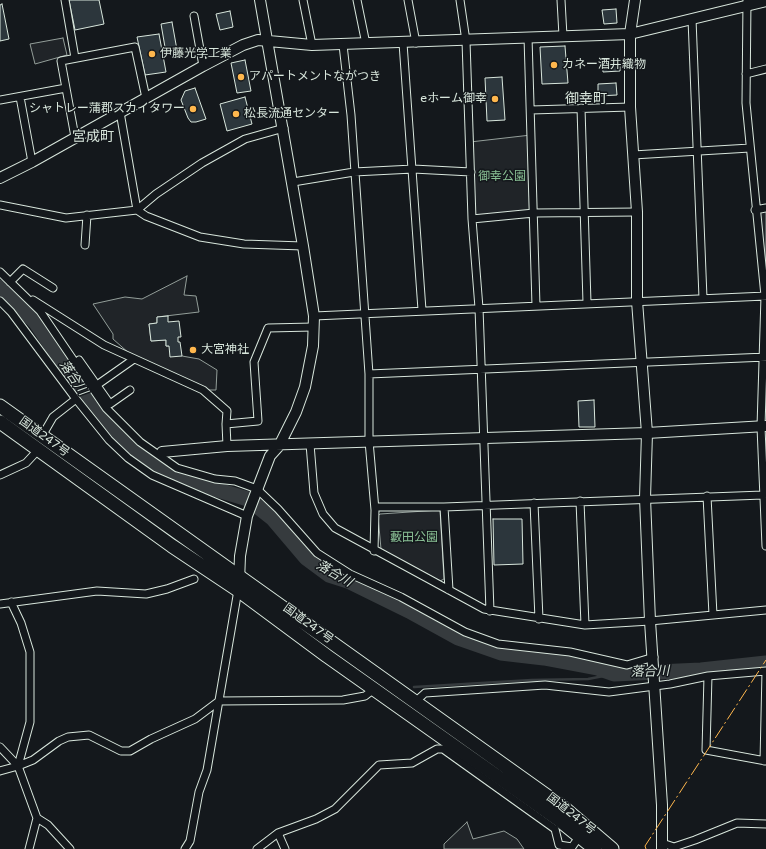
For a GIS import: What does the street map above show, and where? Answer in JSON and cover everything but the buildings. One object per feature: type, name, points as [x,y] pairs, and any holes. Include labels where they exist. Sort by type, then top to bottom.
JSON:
[{"type":"highway","name":"国道247号","points":[[0,406],[239,574],[564,808],[612,849]]},
{"type":"highway","name":"国道247号","points":[[0,422],[172,546],[238,590],[374,689],[559,820],[595,849]]},
{"type":"street","points":[[65,0],[75,58]]},
{"type":"street","points":[[185,849],[190,840],[199,792],[207,770],[238,590],[240,556],[247,516],[270,456],[279,446],[296,412],[305,387],[313,353],[314,316],[284,128],[260,0]]},
{"type":"street","points":[[303,0],[312,46]]},
{"type":"street","points":[[357,0],[366,44]]},
{"type":"street","points":[[408,0],[416,43]]},
{"type":"street","points":[[460,0],[466,41],[472,219],[479,308],[485,437],[490,611]]},
{"type":"street","points":[[561,0],[562,36]]},
{"type":"street","points":[[635,0],[630,34],[630,107],[637,212],[637,301],[647,433],[645,498],[650,621],[654,657],[662,805],[662,846],[674,847],[737,823],[766,824]]},
{"type":"street","points":[[0,178],[32,162],[243,45],[258,40],[312,46],[630,34],[692,19],[747,3],[766,1]]},
{"type":"street","points":[[747,3],[746,103],[755,210],[765,296],[763,495],[766,546]]},
{"type":"street","points":[[194,16],[204,66]]},
{"type":"street","points":[[692,19],[704,298]]},
{"type":"street","points":[[528,37],[536,306]]},
{"type":"street","points":[[402,43],[413,169],[422,310]]},
{"type":"street","points":[[343,45],[351,115],[365,313],[374,507],[374,550]]},
{"type":"street","points":[[75,138],[61,60],[136,47],[146,98]]},
{"type":"street","points":[[746,74],[766,70]]},
{"type":"street","points":[[0,100],[66,88]]},
{"type":"street","points":[[20,97],[32,162]]},
{"type":"street","points":[[531,110],[630,107]]},
{"type":"street","points":[[581,108],[587,303]]},
{"type":"street","points":[[120,112],[137,210],[146,216],[200,237],[244,244],[303,246]]},
{"type":"street","points":[[0,205],[66,218],[137,210],[156,194],[240,141],[284,128]]},
{"type":"street","points":[[633,156],[698,150],[750,148]]},
{"type":"street","points":[[293,182],[354,172],[413,169],[471,172]]},
{"type":"street","points":[[755,210],[766,208]]},
{"type":"street","points":[[472,219],[534,213],[637,212]]},
{"type":"street","points":[[85,245],[87,215]]},
{"type":"street","points":[[10,282],[22,269],[53,288]]},
{"type":"street","points":[[0,272],[40,311],[106,408],[129,432],[150,450],[177,468],[215,479],[235,481],[256,491],[278,509],[317,553],[350,574],[401,597],[465,632],[498,644],[570,652],[627,664],[654,657]]},
{"type":"street","points":[[26,296],[104,345],[203,390],[227,411],[227,446]]},
{"type":"street","points":[[314,316],[422,310],[765,296]]},
{"type":"street","points":[[0,301],[11,312],[76,399],[109,440],[139,467],[152,475],[186,491],[247,516]]},
{"type":"street","points":[[226,424],[258,421],[254,362],[268,328],[313,326]]},
{"type":"street","points":[[60,340],[66,343],[110,404],[130,390]]},
{"type":"street","points":[[368,374],[764,357]]},
{"type":"street","points":[[97,385],[134,359]]},
{"type":"street","points":[[42,436],[53,417],[76,399]]},
{"type":"street","points":[[162,452],[227,446],[279,446],[370,441],[647,433],[764,426]]},
{"type":"street","points":[[310,444],[314,493],[323,514],[336,528],[374,550],[490,611],[585,625],[650,621],[766,610]]},
{"type":"street","points":[[0,475],[26,463],[38,449]]},
{"type":"street","points":[[374,507],[444,507],[645,498],[763,495]]},
{"type":"street","points":[[707,496],[713,615]]},
{"type":"street","points":[[580,501],[585,625]]},
{"type":"street","points":[[534,503],[539,619]]},
{"type":"street","points":[[444,507],[449,590]]},
{"type":"street","points":[[0,604],[97,591],[146,594],[194,579]]},
{"type":"street","points":[[11,602],[21,623],[30,652],[30,722],[18,766]]},
{"type":"street","points":[[415,702],[425,693],[545,685],[598,689],[609,692],[655,686],[708,676],[766,671],[765,761],[706,750],[708,676]]},
{"type":"street","points":[[0,771],[33,760],[59,741],[68,737],[89,734],[122,751],[130,752],[150,738],[195,719],[219,701],[280,699],[343,700],[365,696],[374,689]]},
{"type":"street","points":[[0,747],[18,766],[37,818],[29,849]]},
{"type":"street","points":[[257,849],[278,832],[316,819],[334,809],[379,765],[412,764],[437,749],[443,749],[555,829],[559,845],[572,846],[579,836]]},
{"type":"street","points":[[37,818],[48,825],[70,849]]},
{"type":"street","points":[[278,832],[285,849]]},
{"type":"green space","points":[[63,38],[67,55],[35,64],[30,44]]},
{"type":"green space","name":"御幸公園","points":[[531,135],[534,213],[472,219],[470,142]]},
{"type":"green space","points":[[766,208],[766,296],[755,210]]},
{"type":"green space","points":[[187,276],[184,295],[196,296],[199,312],[157,317],[157,323],[149,324],[151,341],[166,340],[166,346],[169,346],[182,356],[199,359],[217,370],[216,390],[203,390],[139,362],[113,339],[113,334],[93,304],[125,297],[142,299]]},
{"type":"green space","name":"藪田公園","points":[[440,510],[444,579],[440,581],[381,549],[378,516],[380,514]]},
{"type":"green space","points":[[467,822],[473,839],[504,831],[517,839],[524,849],[444,849],[444,844]]},
{"type":"waterway","name":"落合川","points":[[0,287],[36,323],[98,415],[133,449],[154,465],[181,479],[248,499],[272,518],[306,558],[329,575],[348,581],[409,611],[458,638],[501,653],[544,658],[597,668],[614,674],[701,670],[766,663]]},
{"type":"waterway","points":[[414,687],[532,680],[588,679],[614,674]]},
{"type":"power","points":[[646,849],[645,846],[766,660]]},
{"type":"place","name":"伊藤光学工業","points":[[152,54]]},
{"type":"place","name":"カネー酒井織物","points":[[554,65]]},
{"type":"place","name":"アパートメントながつき","points":[[241,77]]},
{"type":"place","name":"eホーム御幸","points":[[495,99]]},
{"type":"place","name":"シャトレー蒲郡スカイタワー","points":[[193,109]]},
{"type":"place","name":"松長流通センター","points":[[236,114]]},
{"type":"place","name":"大宮神社","points":[[193,350]]},
{"type":"district","name":"御幸町","points":[[586,99]]},
{"type":"district","name":"宮成町","points":[[93,137]]}]
